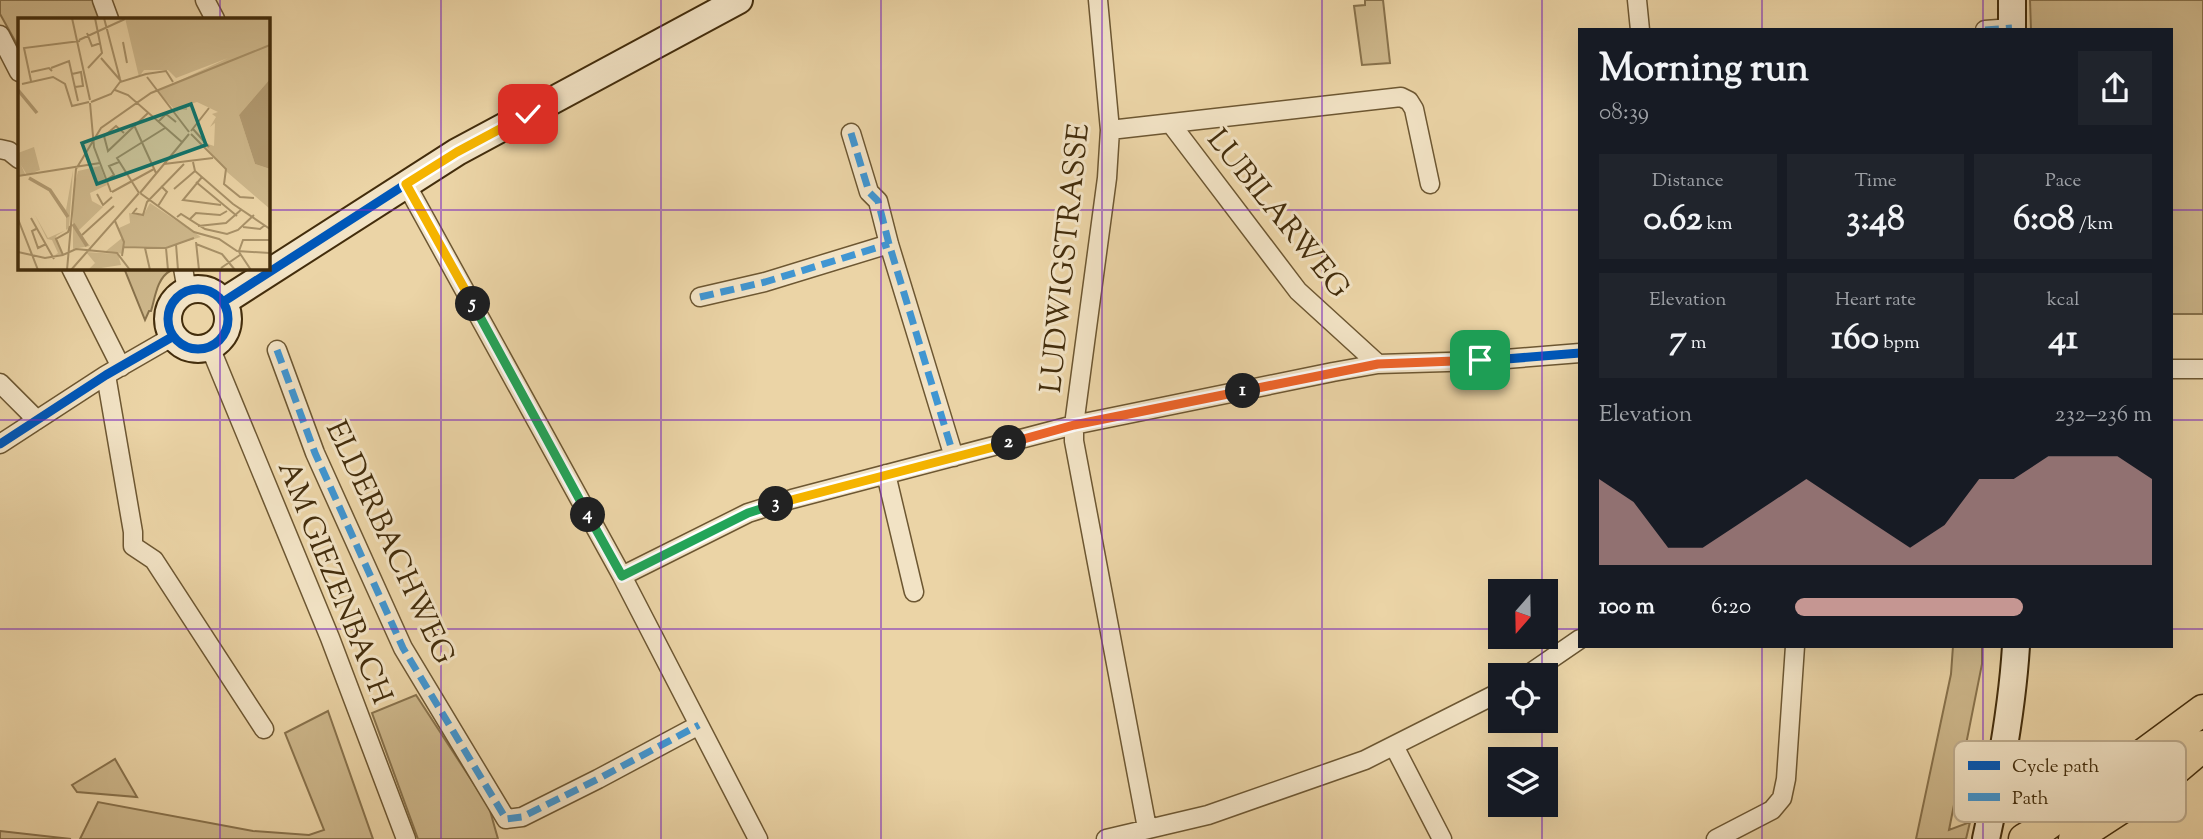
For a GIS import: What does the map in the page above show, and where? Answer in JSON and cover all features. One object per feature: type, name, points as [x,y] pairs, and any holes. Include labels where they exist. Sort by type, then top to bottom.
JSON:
[{"type":"main road","points":[[2161,741],[2203,710]]},
{"type":"main road","points":[[2186,760],[2203,746]]},
{"type":"main road","points":[[2024,839],[2051,822]]},
{"type":"main road","points":[[2074,839],[2100,822]]},
{"type":"street","points":[[102,0],[109,18]]},
{"type":"street","points":[[205,0],[214,18]]},
{"type":"street","points":[[223,302],[457,152],[739,0]]},
{"type":"street","name":"LUDWIGSTRASSE","points":[[1098,0],[1110,130],[1107,178],[1074,441],[1147,828]]},
{"type":"street","points":[[1637,0],[1640,28]]},
{"type":"street","points":[[2012,0],[2012,28]]},
{"type":"street","points":[[0,35],[18,70]]},
{"type":"street","points":[[1110,130],[1401,97],[1409,101],[1414,109],[1430,184]]},
{"type":"street","name":"LUBILARWEG","points":[[1171,124],[1298,291],[1378,364]]},
{"type":"street","points":[[851,133],[869,192],[878,201],[954,457]]},
{"type":"street","points":[[0,149],[9,151],[18,158]]},
{"type":"street","points":[[406,184],[622,576],[758,839]]},
{"type":"street","points":[[700,297],[765,282],[889,244]]},
{"type":"street","points":[[72,270],[114,371],[134,532],[133,546],[154,560],[264,729]]},
{"type":"street","points":[[185,279],[197,289],[216,295],[223,302],[228,319],[227,328],[223,336],[210,347],[192,349],[172,337],[168,314],[185,279]]},
{"type":"street","points":[[0,444],[172,337]]},
{"type":"street","name":"AM GIEZENBACH","points":[[210,347],[330,638],[406,839]]},
{"type":"street","name":"ELDERBACHWEG","points":[[277,350],[315,453],[403,648],[506,819],[533,812],[699,725]]},
{"type":"street","points":[[622,576],[748,513],[1074,425],[1378,364],[1578,353]]},
{"type":"street","points":[[2173,369],[2203,369]]},
{"type":"street","points":[[0,383],[37,420]]},
{"type":"street","points":[[886,474],[914,592]]},
{"type":"street","points":[[1545,663],[1578,640]]},
{"type":"street","points":[[1716,839],[1772,810],[1782,798],[1786,779],[1795,648]]},
{"type":"street","points":[[2005,741],[2013,695],[2016,648]]},
{"type":"street","points":[[1106,839],[1208,815],[1365,760],[1488,698]]},
{"type":"street","points":[[1394,746],[1442,839]]},
{"type":"shaded area","points":[[0,0],[95,0],[101,18],[18,18],[18,46],[0,14]]},
{"type":"shaded area","points":[[1365,0],[1383,0],[1390,63],[1362,65],[1354,6],[1365,5]]},
{"type":"shaded area","points":[[2030,0],[2203,0],[2203,314],[2173,314],[2173,28],[2031,28]]},
{"type":"shaded area","points":[[125,270],[170,270],[159,283],[151,311],[145,320]]},
{"type":"shaded area","points":[[1953,648],[1982,648],[1982,664],[1967,741],[1954,741],[1954,805],[1949,830],[1970,822],[1966,839],[1916,839],[1951,674]]},
{"type":"shaded area","points":[[416,695],[489,807],[498,839],[418,839],[372,713]]},
{"type":"shaded area","points":[[328,711],[373,839],[80,839],[98,802],[253,831],[309,835],[324,830],[285,733]]},
{"type":"shaded area","points":[[115,759],[137,797],[77,792],[72,785]]},
{"type":"shaded area","points":[[0,831],[71,839],[0,839]]},
{"type":"marked path","points":[[851,133],[869,192],[878,201],[954,457]]},
{"type":"marked path","points":[[700,297],[765,282],[889,244]]},
{"type":"marked path","points":[[277,350],[315,453],[403,648],[506,819],[522,817],[699,725]]},
{"type":"cycle path","points":[[223,302],[406,184],[622,576],[748,513],[1074,425],[1378,364],[1481,361],[1578,353]]},
{"type":"cycle path","points":[[192,289],[204,289],[223,302],[228,319],[226,331],[215,344],[204,349],[192,349],[173,336],[168,325],[168,313],[181,294],[192,289]]},
{"type":"cycle path","points":[[0,444],[106,375],[172,337]]},
{"type":"route","points":[[528,114],[457,152],[406,184],[622,576],[748,513],[1074,425],[1378,364],[1480,360]]}]
